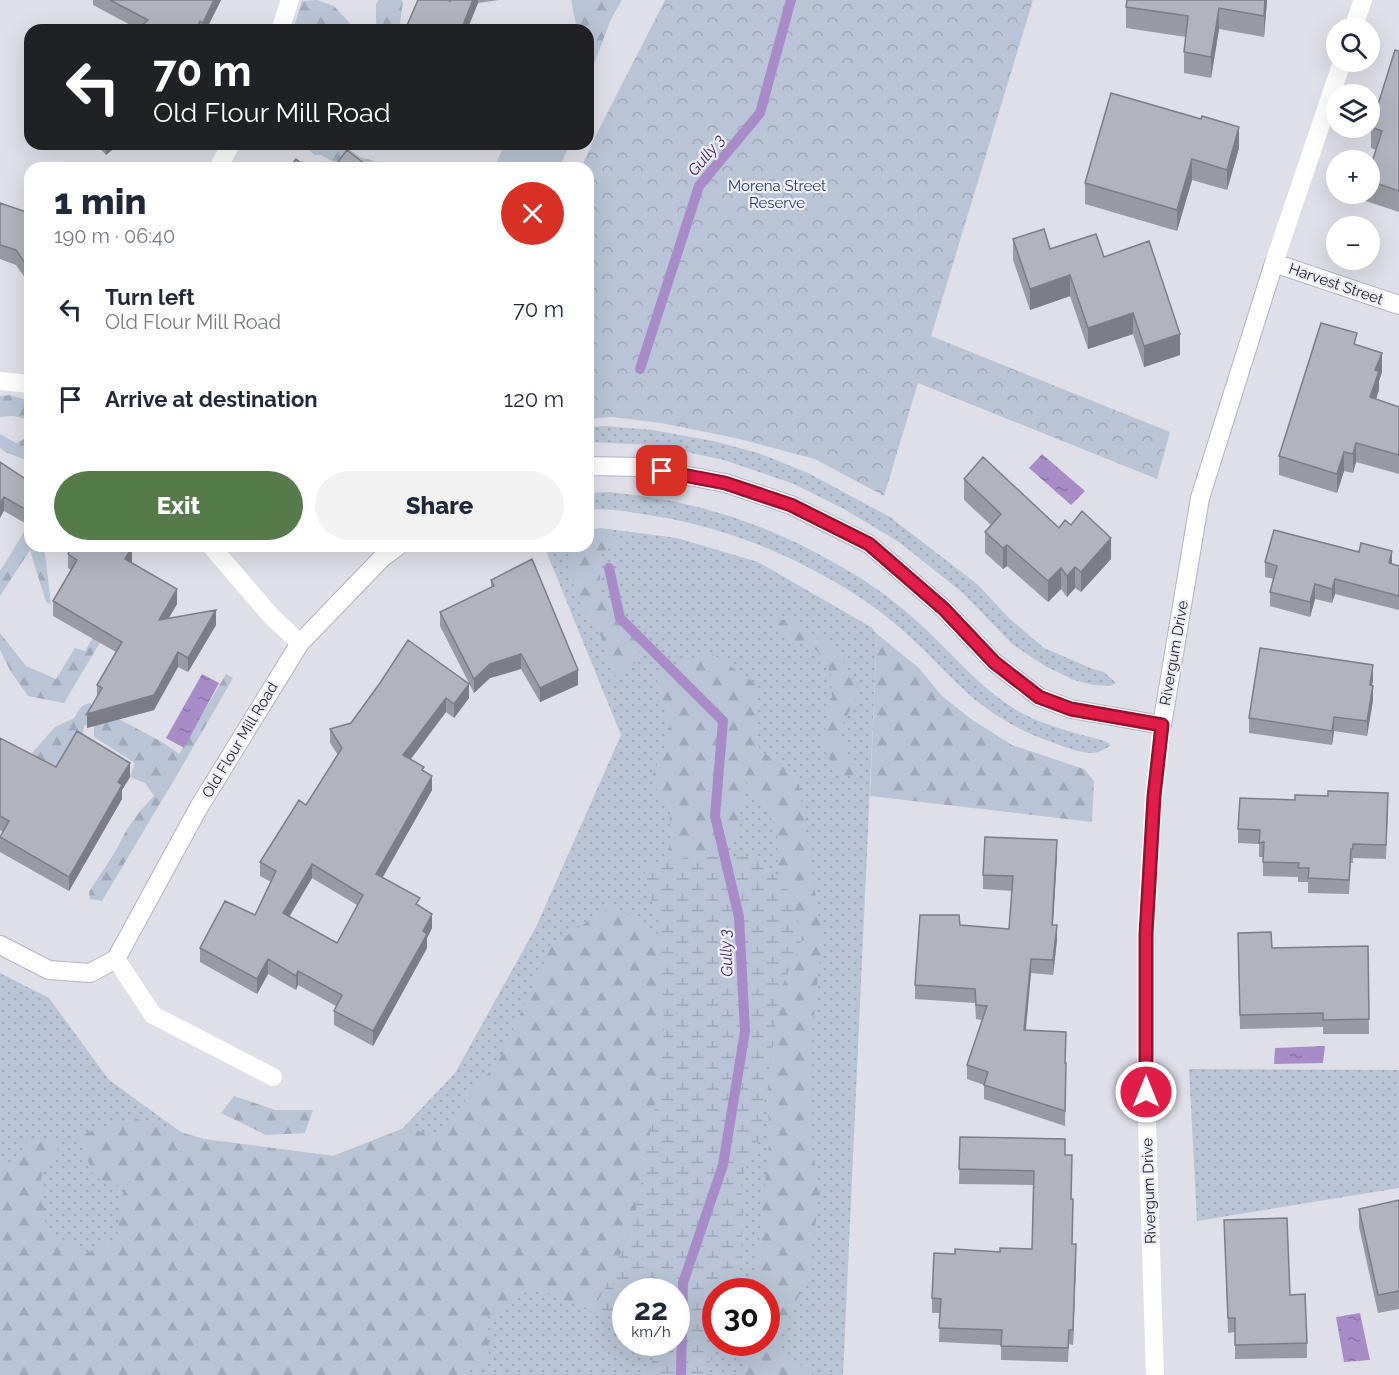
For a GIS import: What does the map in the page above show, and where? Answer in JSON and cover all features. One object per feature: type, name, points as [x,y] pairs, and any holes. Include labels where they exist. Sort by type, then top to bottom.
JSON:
[{"type":"street","points":[[282,24],[290,0]]},
{"type":"street","points":[[1357,18],[1363,0]]},
{"type":"street","name":"Rivergum Drive","points":[[1155,1375],[1146,1092],[1146,934],[1154,796],[1162,725],[1200,498],[1274,263],[1339,72]]},
{"type":"street","name":"Harvest Street","points":[[1274,263],[1399,305]]},
{"type":"street","points":[[0,381],[24,383]]},
{"type":"street","points":[[594,466],[641,467],[725,483],[791,505],[869,544],[944,609],[994,662],[1039,697],[1071,709],[1162,725]]},
{"type":"street","points":[[216,552],[272,617],[300,643]]},
{"type":"street","name":"Old Flour Mill Road","points":[[116,959],[199,807],[300,643],[390,552]]},
{"type":"street","points":[[0,945],[49,970],[90,973],[116,959],[153,1015],[273,1077]]},
{"type":"green space","points":[[317,0],[334,6],[350,24],[295,24],[302,1]]},
{"type":"green space","points":[[379,0],[401,0],[403,2],[400,24],[376,24],[376,4]]},
{"type":"green space","points":[[571,0],[622,0],[611,19],[594,64],[594,24],[576,24]]},
{"type":"green space","name":"Morena Street Reserve","points":[[665,0],[1033,0],[931,336],[1170,432],[1157,479],[918,383],[884,496],[815,459],[736,438],[661,423],[612,417],[594,418],[594,162],[584,162],[589,150],[594,150],[594,139]]},
{"type":"green space","points":[[309,150],[350,150],[360,157],[375,162],[333,162],[321,155],[315,155]]},
{"type":"green space","points":[[502,150],[567,150],[562,162],[497,162]]},
{"type":"green space","points":[[10,395],[24,399],[24,419],[13,416],[0,417],[0,396]]},
{"type":"green space","points":[[594,427],[652,430],[713,441],[758,453],[808,473],[890,517],[977,584],[1009,618],[1044,648],[1104,672],[1116,683],[1110,686],[1093,685],[1074,680],[1045,666],[1012,644],[963,593],[899,542],[844,509],[794,484],[724,460],[654,445],[594,442]]},
{"type":"green space","points":[[0,434],[16,443],[24,439],[24,459],[5,452],[0,448]]},
{"type":"green space","points":[[609,492],[639,496],[697,507],[752,524],[806,548],[859,577],[895,603],[980,683],[1006,703],[1039,721],[1101,740],[1109,743],[1110,746],[1096,753],[1080,751],[1042,739],[1005,721],[972,697],[917,643],[879,611],[854,593],[797,562],[747,540],[695,524],[615,510],[594,510],[594,493]]},
{"type":"green space","points":[[600,528],[677,538],[758,562],[871,627],[877,634],[843,1375],[0,1375],[0,973],[49,998],[109,1080],[221,1161],[233,1143],[333,1156],[402,1129],[455,1073],[536,927],[621,735],[546,552],[594,552],[594,529]]},
{"type":"green space","points":[[600,528],[627,541],[600,553],[600,597],[644,632],[637,662],[614,676],[603,640],[575,594],[568,552],[594,552],[594,530]]},
{"type":"green space","points":[[24,532],[24,552],[29,552],[0,596],[0,571]]},
{"type":"green space","points":[[31,552],[44,552],[45,554],[51,604],[46,602]]},
{"type":"green space","points":[[105,617],[111,624],[64,703],[28,696],[11,672],[0,650],[0,633],[26,666],[56,679],[75,648],[85,651]]},
{"type":"green space","points":[[772,620],[791,620],[837,650],[859,693],[838,733],[857,774],[839,777],[821,743],[832,702],[831,675],[818,651],[789,639]]},
{"type":"green space","points":[[877,634],[919,668],[941,695],[971,719],[1012,745],[1084,769],[1094,781],[1092,822],[870,796]]},
{"type":"green space","points":[[708,651],[755,683],[759,749],[798,777],[822,939],[811,1041],[809,1130],[820,1192],[808,1275],[780,1339],[780,1278],[755,1278],[769,1144],[768,1077],[781,989],[777,828],[746,781],[737,834],[688,894],[669,886],[670,813],[651,779],[671,731],[656,675]]},
{"type":"green space","points":[[226,674],[233,678],[102,901],[90,899],[89,892],[127,829],[154,796],[145,783],[130,777],[135,763],[94,737],[94,724],[85,725],[81,738],[65,766],[35,770],[32,753],[55,727],[74,718],[81,707],[89,703],[162,742],[179,754]]},
{"type":"green space","points":[[755,856],[787,889],[803,937],[781,989],[759,1139],[741,1180],[743,1212],[740,1278],[702,1278],[702,1356],[712,1356],[703,1375],[645,1375],[655,1356],[690,1356],[690,1278],[612,1278],[612,1317],[592,1312],[633,1226],[661,1075],[664,1026],[660,936],[643,864],[692,857]]},
{"type":"green space","points":[[613,905],[660,936],[664,1026],[661,1075],[633,1226],[592,1312],[534,1287],[488,1317],[489,1360],[461,1375],[0,1375],[0,1164],[10,1165],[29,1139],[63,1139],[41,1177],[46,1229],[85,1254],[117,1238],[124,1188],[94,1177],[79,1135],[134,1118],[204,1139],[333,1156],[402,1129],[437,1134],[498,1062],[552,945]]},
{"type":"green space","points":[[1189,1069],[1399,1070],[1399,1188],[1197,1221]]},
{"type":"green space","points":[[234,1096],[275,1110],[313,1110],[305,1133],[266,1135],[221,1113]]},
{"type":"green space","points":[[780,1348],[814,1375],[742,1375],[746,1356],[780,1356]]},
{"type":"water","points":[[1042,454],[1085,491],[1071,505],[1029,468]]},
{"type":"water","points":[[202,674],[219,683],[184,748],[166,738]]},
{"type":"water","points":[[1325,1046],[1323,1063],[1274,1064],[1275,1048]]},
{"type":"water","points":[[1360,1313],[1370,1360],[1344,1362],[1336,1317]]},
{"type":"building","points":[[110,0],[214,0],[203,23],[200,21],[199,24],[143,24],[148,20]]},
{"type":"building","points":[[418,0],[473,0],[463,24],[408,24]]},
{"type":"building","points":[[1127,0],[1265,0],[1264,16],[1219,8],[1211,57],[1184,52],[1188,16],[1126,7]]},
{"type":"building","points":[[1395,50],[1399,51],[1399,191],[1380,184],[1380,150],[1376,150],[1382,131],[1380,130],[1380,98]]},
{"type":"building","points":[[1111,93],[1201,119],[1202,116],[1239,127],[1227,170],[1192,159],[1177,210],[1085,183]]},
{"type":"building","points":[[347,150],[362,162],[338,162]]},
{"type":"building","points":[[0,203],[24,211],[24,261],[16,250],[0,245]]},
{"type":"building","points":[[1044,229],[1050,249],[1096,234],[1104,257],[1149,241],[1180,334],[1144,346],[1133,313],[1088,328],[1070,275],[1030,289],[1013,239]]},
{"type":"building","points":[[1321,323],[1357,333],[1354,344],[1382,353],[1375,370],[1379,371],[1370,397],[1399,407],[1399,455],[1356,443],[1353,454],[1344,452],[1337,474],[1279,456]]},
{"type":"building","points":[[983,457],[1059,528],[1065,520],[1071,525],[1082,511],[1111,538],[1081,572],[1075,567],[1067,576],[1061,568],[1048,581],[1007,545],[1003,548],[985,532],[1001,514],[964,479]]},
{"type":"building","points":[[0,462],[24,478],[24,509],[4,497],[0,504]]},
{"type":"building","points":[[1274,530],[1359,552],[1361,543],[1392,551],[1389,563],[1399,566],[1399,596],[1335,579],[1332,589],[1315,584],[1310,602],[1270,592],[1277,566],[1265,562]]},
{"type":"building","points":[[69,552],[129,552],[125,559],[177,589],[159,620],[216,610],[188,658],[178,652],[154,695],[87,714],[102,688],[97,685],[122,642],[53,601],[77,560],[68,554]]},
{"type":"building","points":[[532,559],[578,670],[540,688],[521,654],[490,664],[474,679],[440,612],[494,586],[491,580]]},
{"type":"building","points":[[408,640],[469,684],[454,704],[446,698],[403,755],[424,767],[422,770],[432,776],[376,874],[420,898],[416,904],[432,914],[423,931],[427,934],[373,1031],[334,1011],[342,995],[298,971],[296,976],[268,959],[257,979],[200,948],[225,901],[255,915],[276,871],[260,862],[299,800],[306,805],[342,748],[330,729],[351,723]],"holes":[[[312,864],[363,895],[337,943],[283,913]]]},
{"type":"building","points":[[1260,648],[1373,665],[1370,685],[1373,686],[1367,721],[1334,717],[1332,731],[1249,718]]},
{"type":"building","points":[[77,731],[130,763],[118,782],[122,785],[69,877],[0,837],[9,821],[0,816],[0,738],[56,767]]},
{"type":"building","points":[[1328,791],[1388,793],[1386,845],[1353,844],[1349,880],[1308,878],[1309,868],[1298,868],[1299,863],[1263,862],[1264,842],[1259,843],[1260,830],[1238,829],[1240,798],[1295,800],[1295,795],[1328,796]]},
{"type":"building","points":[[985,837],[1057,840],[1052,925],[1057,925],[1053,960],[1031,959],[1024,1030],[1066,1032],[1065,1111],[984,1085],[988,1072],[967,1065],[987,1006],[976,1005],[975,989],[915,985],[920,915],[959,915],[960,925],[1009,929],[1013,876],[983,875]]},
{"type":"building","points":[[1271,932],[1272,948],[1368,946],[1369,1019],[1323,1020],[1323,1013],[1240,1015],[1238,933]]},
{"type":"building","points":[[960,1137],[1065,1139],[1065,1155],[1072,1155],[1072,1244],[1076,1244],[1073,1330],[1069,1330],[1068,1348],[1001,1346],[1002,1330],[939,1328],[941,1299],[932,1298],[934,1253],[955,1254],[955,1249],[1000,1252],[1000,1248],[1032,1249],[1034,1171],[959,1169]]},
{"type":"building","points":[[1399,1200],[1399,1291],[1378,1295],[1359,1209]]},
{"type":"building","points":[[1287,1218],[1290,1295],[1305,1294],[1307,1343],[1235,1345],[1235,1318],[1228,1318],[1224,1220]]},
{"type":"waterway","name":"Gully 3","points":[[640,369],[699,186],[760,113],[791,0]]},
{"type":"waterway","name":"Gully 3","points":[[609,568],[620,618],[723,721],[715,816],[739,917],[745,1031],[723,1165],[683,1283],[681,1375]]},
{"type":"route","points":[[662,471],[725,483],[791,505],[869,544],[944,609],[994,662],[1039,697],[1071,709],[1162,725],[1154,796],[1146,934],[1146,1092]]}]
